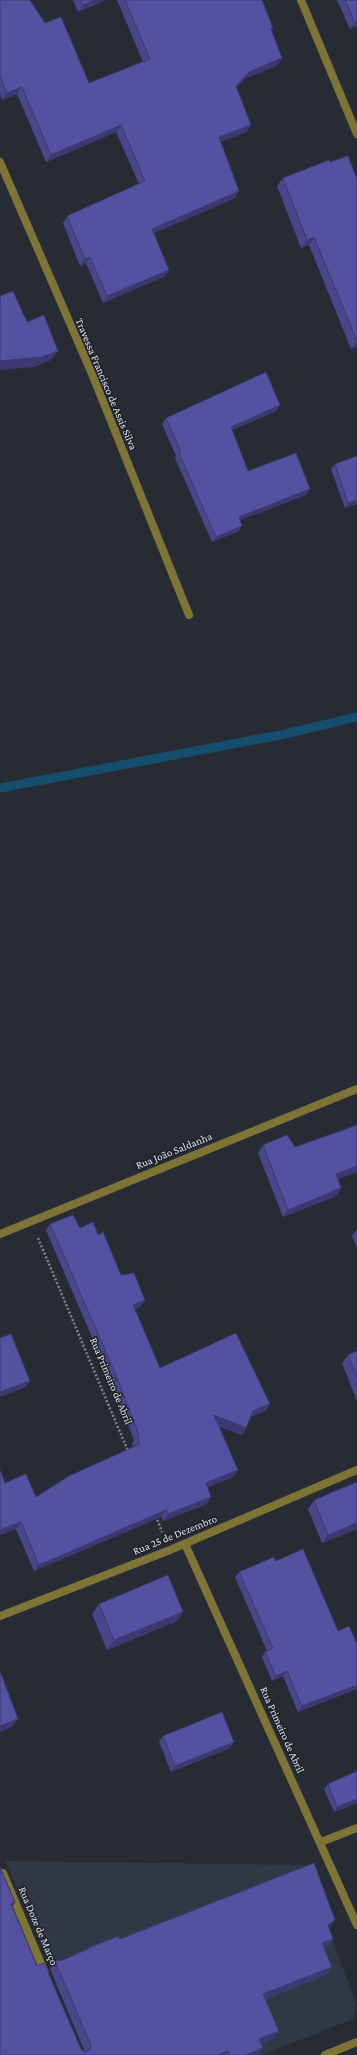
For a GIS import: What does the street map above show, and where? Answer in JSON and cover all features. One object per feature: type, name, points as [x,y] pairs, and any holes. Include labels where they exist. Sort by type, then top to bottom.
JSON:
[{"type":"street","points":[[301,0],[357,134]]},
{"type":"street","name":"Travessa Francisco de Assis Silva","points":[[0,162],[92,374],[189,615]]},
{"type":"street","name":"Rua João Saldanha","points":[[0,1234],[357,1089]]},
{"type":"street","name":"Rua 25 de Dezembro","points":[[0,1616],[185,1544],[357,1470]]},
{"type":"street","name":"Rua Primeiro de Abril","points":[[185,1544],[321,1842],[357,1926]]},
{"type":"street","points":[[321,1842],[357,1828]]},
{"type":"street","name":"Rua Doze de Março","points":[[3,1873],[49,1982]]},
{"type":"street","points":[[325,2055],[357,2042]]},
{"type":"path","name":"Rua Primeiro de Abril","points":[[31,1221],[130,1455]]},
{"type":"path","points":[[154,1514],[170,1550]]},
{"type":"shaded area","points":[[5,1861],[305,1865],[357,2007],[353,2019],[262,2055],[92,2055]]},
{"type":"building","points":[[0,0],[30,0],[45,23],[61,17],[89,83],[150,59],[125,0],[262,0],[273,28],[271,29],[282,58],[249,72],[236,86],[251,125],[219,137],[239,191],[152,229],[169,270],[107,296],[90,257],[85,259],[67,216],[145,181],[121,125],[51,155],[22,87],[7,93],[0,76]]},
{"type":"building","points":[[80,0],[95,0],[83,5]]},
{"type":"building","points":[[345,0],[357,0],[357,21],[355,22]]},
{"type":"building","points":[[348,156],[357,179],[357,341],[314,237],[307,240],[283,178],[329,160],[330,162]]},
{"type":"building","points":[[13,291],[27,322],[44,315],[58,351],[42,357],[0,361],[0,296]]},
{"type":"building","points":[[266,372],[280,405],[231,427],[248,471],[296,453],[310,489],[239,517],[242,526],[216,537],[179,453],[181,452],[166,418]]},
{"type":"building","points":[[357,456],[357,500],[348,503],[335,464]]},
{"type":"building","points":[[357,1125],[357,1166],[336,1174],[341,1188],[288,1210],[263,1145],[287,1135],[295,1147]]},
{"type":"building","points":[[73,1215],[80,1228],[93,1222],[98,1235],[103,1232],[121,1275],[134,1273],[145,1300],[133,1305],[160,1368],[236,1333],[270,1404],[253,1411],[246,1428],[214,1415],[238,1470],[206,1483],[211,1497],[168,1514],[166,1510],[39,1565],[21,1522],[0,1530],[0,1470],[5,1483],[26,1474],[36,1497],[69,1476],[140,1444],[137,1436],[139,1435],[114,1370],[50,1224]]},
{"type":"building","points":[[11,1334],[30,1381],[0,1392],[0,1338]]},
{"type":"building","points":[[357,1351],[357,1378],[348,1355]]},
{"type":"building","points":[[357,1482],[357,1523],[328,1535],[314,1500]]},
{"type":"building","points":[[303,1549],[338,1631],[349,1626],[357,1642],[357,1685],[302,1706],[287,1671],[276,1676],[265,1652],[273,1648],[239,1572],[274,1557],[276,1561]]},
{"type":"building","points":[[168,1575],[183,1612],[114,1640],[99,1604]]},
{"type":"building","points":[[0,1671],[18,1719],[0,1726]]},
{"type":"building","points":[[222,1712],[234,1742],[175,1766],[163,1736]]},
{"type":"building","points":[[357,1771],[357,1799],[337,1807],[328,1784]]},
{"type":"building","points":[[314,1863],[335,1920],[328,1925],[333,1939],[322,1943],[332,1967],[263,1994],[279,2031],[259,2039],[263,2048],[246,2055],[229,2055],[228,2051],[218,2055],[0,2055],[0,1867],[15,1902],[11,1904],[37,1966],[44,1963],[81,2049],[85,2052],[90,2050],[91,2045],[55,1961],[63,1960],[119,1936],[120,1939]]},
{"type":"waterway","points":[[0,788],[285,734],[357,717]]}]
